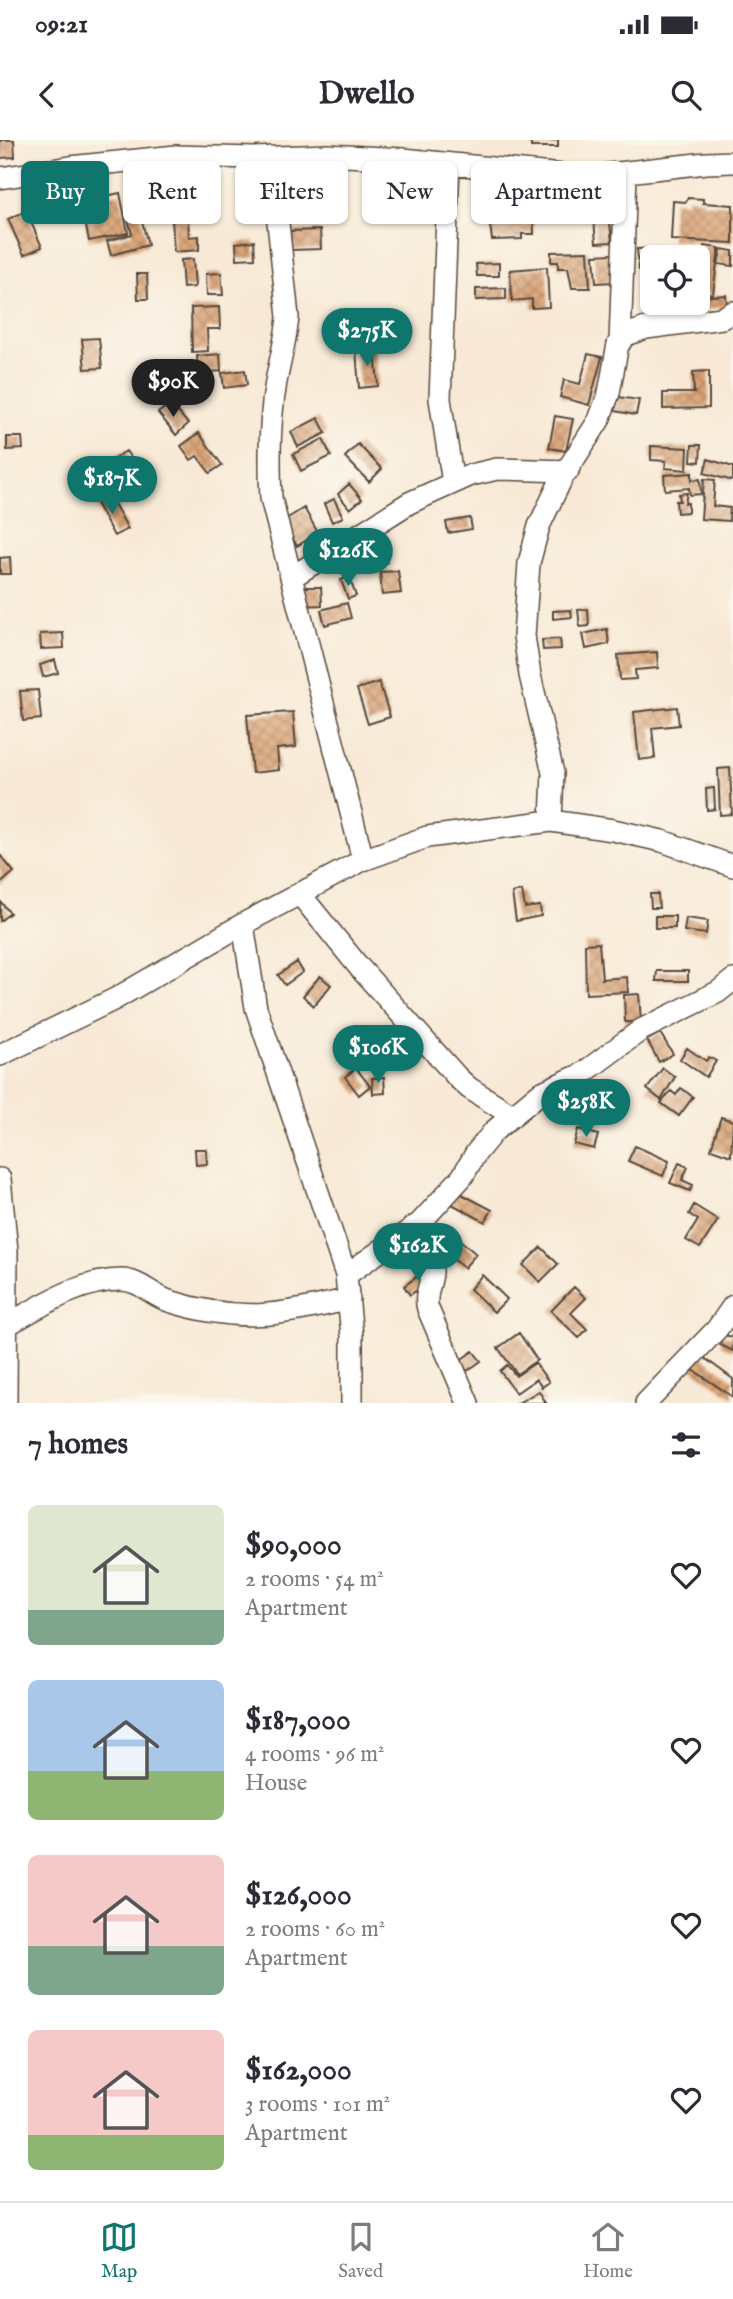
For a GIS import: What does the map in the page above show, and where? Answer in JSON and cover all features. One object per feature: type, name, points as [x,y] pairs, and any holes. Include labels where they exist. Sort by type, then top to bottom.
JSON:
[{"type":"street","points":[[0,178],[70,167],[176,156],[271,157],[403,150],[439,161]]},
{"type":"street","points":[[271,157],[288,317],[270,433],[271,498],[363,860]]},
{"type":"street","points":[[626,173],[733,162]]},
{"type":"street","points":[[447,224],[440,399],[453,483]]},
{"type":"street","points":[[551,821],[553,772],[525,655],[524,618],[532,547],[539,526],[568,471],[599,420],[609,393],[620,343],[624,224]]},
{"type":"street","points":[[620,343],[626,335],[646,328],[722,318],[733,312]]},
{"type":"street","points":[[292,577],[409,503],[453,483],[497,469],[568,471]]},
{"type":"street","points":[[0,1055],[115,999],[243,924],[363,860],[427,837],[551,821],[613,830],[662,841],[733,866]]},
{"type":"street","points":[[299,893],[359,967],[458,1078],[512,1115]]},
{"type":"street","points":[[243,924],[256,1008],[346,1275],[352,1336],[352,1403]]},
{"type":"street","points":[[346,1275],[413,1227],[462,1177],[476,1153],[494,1131],[540,1093],[582,1074],[641,1030],[718,992],[733,980]]},
{"type":"street","points":[[0,1179],[7,1251],[6,1403]]},
{"type":"street","points":[[413,1227],[420,1246],[431,1262],[432,1274],[426,1297],[428,1309],[468,1403]]},
{"type":"street","points":[[7,1325],[73,1291],[104,1281],[124,1280],[139,1284],[165,1300],[213,1314],[264,1316],[306,1310],[349,1299]]},
{"type":"street","points":[[646,1403],[717,1329],[733,1306]]},
{"type":"building","points":[[0,140],[14,140],[15,157],[0,158]]},
{"type":"building","points":[[531,140],[558,140],[558,147],[531,147]]},
{"type":"building","points":[[120,193],[123,224],[126,224],[128,233],[89,241],[86,224],[109,224],[109,195]]},
{"type":"building","points":[[688,198],[703,199],[703,203],[733,205],[733,243],[671,240],[673,201],[686,202]]},
{"type":"building","points":[[21,213],[21,224],[32,224],[42,247],[24,255],[8,219]]},
{"type":"building","points":[[129,224],[143,224],[148,245],[111,255],[107,241],[132,234]]},
{"type":"building","points":[[172,224],[188,224],[189,237],[199,236],[199,250],[174,252]]},
{"type":"building","points":[[490,224],[534,224],[534,234],[522,234],[522,239],[492,240]]},
{"type":"building","points":[[594,224],[610,224],[612,242],[596,243]]},
{"type":"building","points":[[320,230],[321,249],[291,250],[290,231]]},
{"type":"building","points":[[254,241],[255,258],[237,259],[236,243]]},
{"type":"building","points":[[710,247],[719,248],[713,294],[710,294]]},
{"type":"building","points":[[637,249],[640,249],[640,270],[639,270]]},
{"type":"building","points":[[721,249],[733,251],[733,266],[718,264]]},
{"type":"building","points":[[588,251],[590,288],[572,288],[568,268],[558,268],[558,262],[551,262],[551,252]]},
{"type":"building","points":[[612,254],[614,282],[596,283],[594,255]]},
{"type":"building","points":[[193,259],[195,287],[183,288],[181,260]]},
{"type":"building","points":[[499,263],[499,276],[477,276],[476,264]]},
{"type":"building","points":[[547,267],[549,307],[532,308],[532,299],[512,301],[510,270]]},
{"type":"building","points":[[221,273],[223,295],[207,295],[206,274]]},
{"type":"building","points":[[137,274],[147,274],[148,299],[138,299]]},
{"type":"building","points":[[506,288],[506,299],[476,300],[476,289]]},
{"type":"building","points":[[726,295],[727,307],[710,309],[710,296]]},
{"type":"building","points":[[219,307],[220,329],[207,329],[208,351],[192,352],[191,308]]},
{"type":"building","points":[[99,338],[102,368],[85,369],[82,339]]},
{"type":"building","points":[[375,349],[378,386],[359,388],[356,350]]},
{"type":"building","points":[[220,354],[221,371],[198,373],[197,356]]},
{"type":"building","points":[[588,354],[602,357],[589,405],[560,397],[564,380],[580,384]]},
{"type":"building","points":[[155,370],[178,370],[178,394],[156,394]]},
{"type":"building","points":[[245,370],[247,385],[224,388],[222,373]]},
{"type":"building","points":[[709,371],[709,408],[663,409],[663,393],[694,393],[693,372]]},
{"type":"building","points":[[618,397],[639,400],[636,415],[615,411]]},
{"type":"building","points":[[171,403],[188,424],[176,435],[158,413]]},
{"type":"building","points":[[555,416],[573,419],[566,451],[549,448]]},
{"type":"building","points":[[318,418],[326,433],[298,447],[291,432]]},
{"type":"building","points":[[199,433],[222,465],[210,473],[197,456],[191,460],[181,446]]},
{"type":"building","points":[[7,437],[22,437],[23,449],[7,450]]},
{"type":"building","points":[[323,439],[331,456],[301,471],[293,454]]},
{"type":"building","points":[[358,444],[382,469],[369,482],[345,457]]},
{"type":"building","points":[[692,445],[701,445],[700,462],[691,461]]},
{"type":"building","points":[[651,446],[688,448],[687,470],[665,468],[666,461],[651,460]]},
{"type":"building","points":[[126,451],[131,458],[119,467],[113,459]]},
{"type":"building","points":[[708,459],[733,467],[733,481],[704,473]]},
{"type":"building","points":[[150,471],[152,483],[137,485],[135,473]]},
{"type":"building","points":[[692,473],[692,480],[700,479],[701,494],[690,495],[689,488],[665,490],[664,475]]},
{"type":"building","points":[[704,479],[715,480],[713,506],[730,508],[729,521],[701,519]]},
{"type":"building","points":[[349,484],[362,499],[350,509],[338,494]]},
{"type":"building","points":[[687,493],[685,503],[688,503],[688,512],[677,513],[676,501],[680,501],[679,494]]},
{"type":"building","points":[[110,496],[128,529],[114,536],[96,503]]},
{"type":"building","points":[[334,499],[343,517],[332,522],[324,504]]},
{"type":"building","points":[[304,508],[318,533],[297,546],[283,521]]},
{"type":"building","points":[[470,518],[472,529],[448,533],[446,522]]},
{"type":"building","points":[[366,526],[387,562],[370,571],[349,536]]},
{"type":"building","points":[[10,557],[11,574],[0,574],[0,558]]},
{"type":"building","points":[[398,571],[401,593],[382,595],[380,572]]},
{"type":"building","points":[[349,577],[356,596],[348,599],[341,580]]},
{"type":"building","points":[[299,587],[321,587],[322,605],[300,606]]},
{"type":"building","points":[[347,603],[351,618],[325,625],[321,610]]},
{"type":"building","points":[[588,609],[589,626],[580,627],[578,610]]},
{"type":"building","points":[[571,610],[572,617],[553,619],[553,611]]},
{"type":"building","points":[[607,629],[609,644],[586,649],[583,634]]},
{"type":"building","points":[[63,633],[64,648],[41,649],[40,634]]},
{"type":"building","points":[[560,639],[561,649],[543,650],[542,640]]},
{"type":"building","points":[[657,652],[658,668],[635,670],[636,679],[620,680],[618,655]]},
{"type":"building","points":[[55,660],[58,673],[43,677],[40,665]]},
{"type":"building","points":[[379,682],[390,717],[368,724],[357,689]]},
{"type":"building","points":[[38,690],[41,719],[23,721],[20,691]]},
{"type":"building","points":[[677,707],[679,725],[652,728],[655,758],[639,760],[634,712]]},
{"type":"building","points":[[293,712],[296,747],[277,749],[279,770],[252,773],[247,715]]},
{"type":"building","points":[[730,768],[732,814],[720,815],[718,769]]},
{"type":"building","points":[[714,788],[715,809],[707,810],[706,789]]},
{"type":"building","points":[[0,855],[14,872],[0,884]]},
{"type":"building","points":[[522,891],[525,908],[540,906],[541,916],[516,921],[512,893]]},
{"type":"building","points":[[650,894],[658,894],[659,908],[651,908]]},
{"type":"building","points":[[0,901],[10,913],[0,921]]},
{"type":"building","points":[[655,916],[675,916],[675,928],[655,928]]},
{"type":"building","points":[[686,918],[708,921],[706,934],[684,931]]},
{"type":"building","points":[[599,943],[602,979],[627,977],[628,992],[586,994],[585,944]]},
{"type":"building","points":[[297,962],[303,972],[285,985],[278,975]]},
{"type":"building","points":[[657,971],[688,971],[688,981],[656,981]]},
{"type":"building","points":[[320,976],[331,985],[314,1006],[303,996]]},
{"type":"building","points":[[639,994],[641,1022],[625,1022],[624,995]]},
{"type":"building","points":[[660,1033],[673,1054],[659,1062],[647,1040]]},
{"type":"building","points":[[687,1048],[706,1061],[709,1057],[716,1061],[706,1077],[680,1059]]},
{"type":"building","points":[[356,1068],[370,1086],[359,1095],[345,1077]]},
{"type":"building","points":[[663,1068],[675,1077],[661,1100],[647,1089]]},
{"type":"building","points":[[384,1077],[385,1093],[373,1094],[372,1078]]},
{"type":"building","points":[[681,1088],[693,1097],[679,1116],[661,1103],[671,1091],[676,1095]]},
{"type":"building","points":[[721,1117],[733,1121],[731,1156],[711,1149]]},
{"type":"building","points":[[578,1129],[598,1135],[594,1149],[574,1144]]},
{"type":"building","points":[[635,1146],[669,1161],[663,1176],[628,1161]]},
{"type":"building","points":[[195,1149],[206,1149],[207,1164],[196,1165]]},
{"type":"building","points":[[679,1163],[688,1167],[682,1180],[693,1185],[690,1191],[670,1183]]},
{"type":"building","points":[[456,1191],[492,1210],[485,1222],[450,1203]]},
{"type":"building","points":[[694,1205],[718,1220],[700,1248],[686,1240],[698,1220],[689,1214]]},
{"type":"building","points":[[447,1240],[455,1246],[460,1240],[476,1254],[464,1268],[452,1258],[447,1265],[441,1260],[440,1248]]},
{"type":"building","points":[[541,1247],[558,1264],[540,1282],[523,1265]]},
{"type":"building","points":[[425,1271],[431,1280],[410,1295],[404,1286]]},
{"type":"building","points":[[482,1275],[507,1299],[494,1312],[470,1289]]},
{"type":"building","points":[[574,1287],[586,1298],[571,1313],[587,1329],[579,1338],[551,1311]]},
{"type":"building","points":[[519,1333],[537,1360],[517,1374],[498,1348]]},
{"type":"building","points":[[723,1335],[733,1337],[733,1351],[720,1345]]},
{"type":"building","points":[[473,1351],[481,1361],[467,1371],[459,1361]]},
{"type":"building","points":[[699,1354],[733,1379],[733,1397],[689,1367]]},
{"type":"building","points":[[535,1363],[549,1382],[542,1387],[536,1379],[516,1393],[500,1371],[507,1365],[516,1376]]},
{"type":"building","points":[[539,1391],[546,1403],[518,1403]]}]
